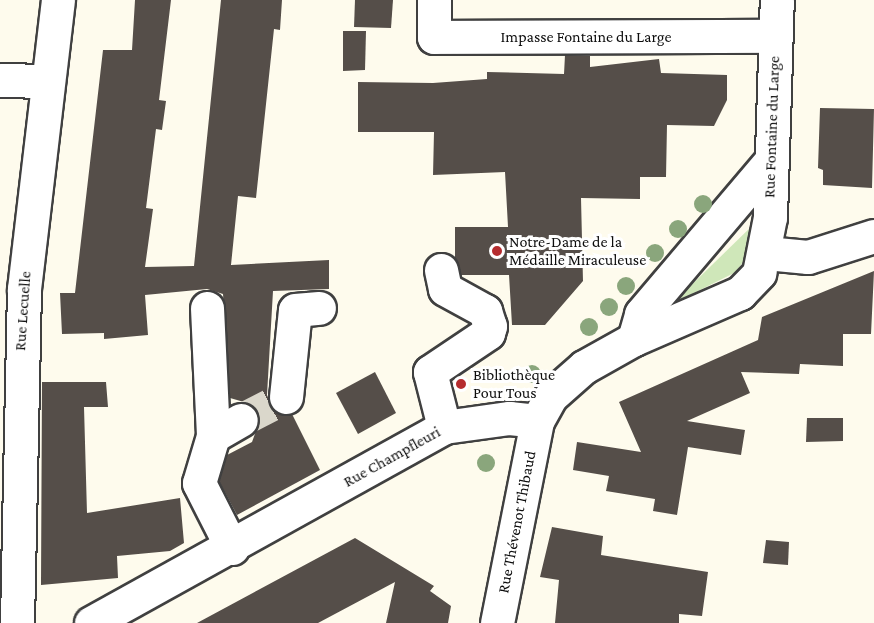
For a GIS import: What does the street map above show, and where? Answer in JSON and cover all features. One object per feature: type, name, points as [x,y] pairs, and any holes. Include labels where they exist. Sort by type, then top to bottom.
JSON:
[{"type":"street","name":"Rue Lecuelle","points":[[17,623],[24,288],[46,81],[58,0]]},
{"type":"street","name":"Impasse Fontaine du Large","points":[[434,0],[434,37],[775,36]]},
{"type":"street","name":"Rue Fontaine du Large","points":[[766,253],[777,0]]},
{"type":"street","points":[[0,80],[46,81]]},
{"type":"street","points":[[634,339],[641,314],[769,163]]},
{"type":"street","points":[[537,421],[550,396],[584,367],[634,339],[740,293],[759,273],[766,253],[807,257],[874,236]]},
{"type":"street","points":[[441,270],[445,288],[485,311],[490,326],[488,333],[430,372],[444,427]]},
{"type":"street","points":[[207,308],[227,428],[199,483],[232,548]]},
{"type":"street","points":[[286,396],[295,310],[319,308]]},
{"type":"street","name":"Rue Champfleuri","points":[[91,623],[232,548],[444,427],[509,418],[537,421]]},
{"type":"street","name":"Rue Thévenot Thibaud","points":[[497,623],[537,421]]},
{"type":"green space","points":[[755,223],[750,252],[736,272],[672,304]]},
{"type":"building","points":[[135,0],[171,0],[159,100],[166,101],[162,130],[156,129],[146,208],[153,209],[145,267],[194,266],[221,0],[282,0],[280,30],[274,29],[256,198],[238,196],[231,265],[329,260],[329,289],[273,291],[267,395],[275,412],[292,414],[320,470],[237,515],[219,481],[227,455],[252,442],[260,420],[251,404],[230,398],[223,294],[207,289],[145,295],[148,335],[104,339],[104,333],[62,334],[60,293],[75,293],[103,50],[132,50]]},
{"type":"building","points":[[355,0],[393,0],[391,28],[354,27]]},
{"type":"building","points":[[343,31],[366,31],[365,70],[343,71]]},
{"type":"building","points":[[565,55],[590,56],[590,67],[659,59],[661,73],[727,75],[727,100],[714,126],[667,125],[666,177],[640,177],[640,199],[581,198],[583,281],[545,325],[512,325],[509,275],[461,275],[455,258],[455,227],[508,227],[505,172],[433,175],[434,132],[358,132],[358,82],[433,83],[487,79],[487,72],[564,74]]},
{"type":"building","points":[[820,108],[874,109],[872,188],[823,185],[823,170],[818,168]]},
{"type":"building","points":[[874,271],[871,334],[843,334],[843,366],[800,364],[799,374],[741,372],[750,393],[687,421],[745,430],[741,455],[688,447],[677,515],[653,511],[655,499],[606,491],[609,476],[573,470],[577,442],[641,452],[619,402],[758,340],[762,317]]},
{"type":"building","points":[[375,372],[396,413],[358,434],[336,393]]},
{"type":"building","points":[[42,382],[106,382],[108,407],[84,407],[87,513],[180,498],[184,543],[170,551],[117,556],[118,578],[41,585]]},
{"type":"building","points":[[807,418],[843,418],[843,441],[806,442]]},
{"type":"building","points":[[552,527],[603,536],[601,555],[708,572],[702,616],[679,614],[679,623],[555,623],[559,580],[540,577]]},
{"type":"building","points":[[355,538],[434,586],[430,591],[451,606],[448,623],[386,623],[395,582],[318,623],[197,623]]},
{"type":"building","points":[[766,540],[789,542],[788,565],[763,563]]},
{"type":"tunnel","points":[[241,420],[286,397]]},
{"type":"place","name":"Notre-Dame de la Médaille Miraculeuse","points":[[497,251]]},
{"type":"place","name":"Bibliothèque Pour Tous","points":[[461,384]]}]
